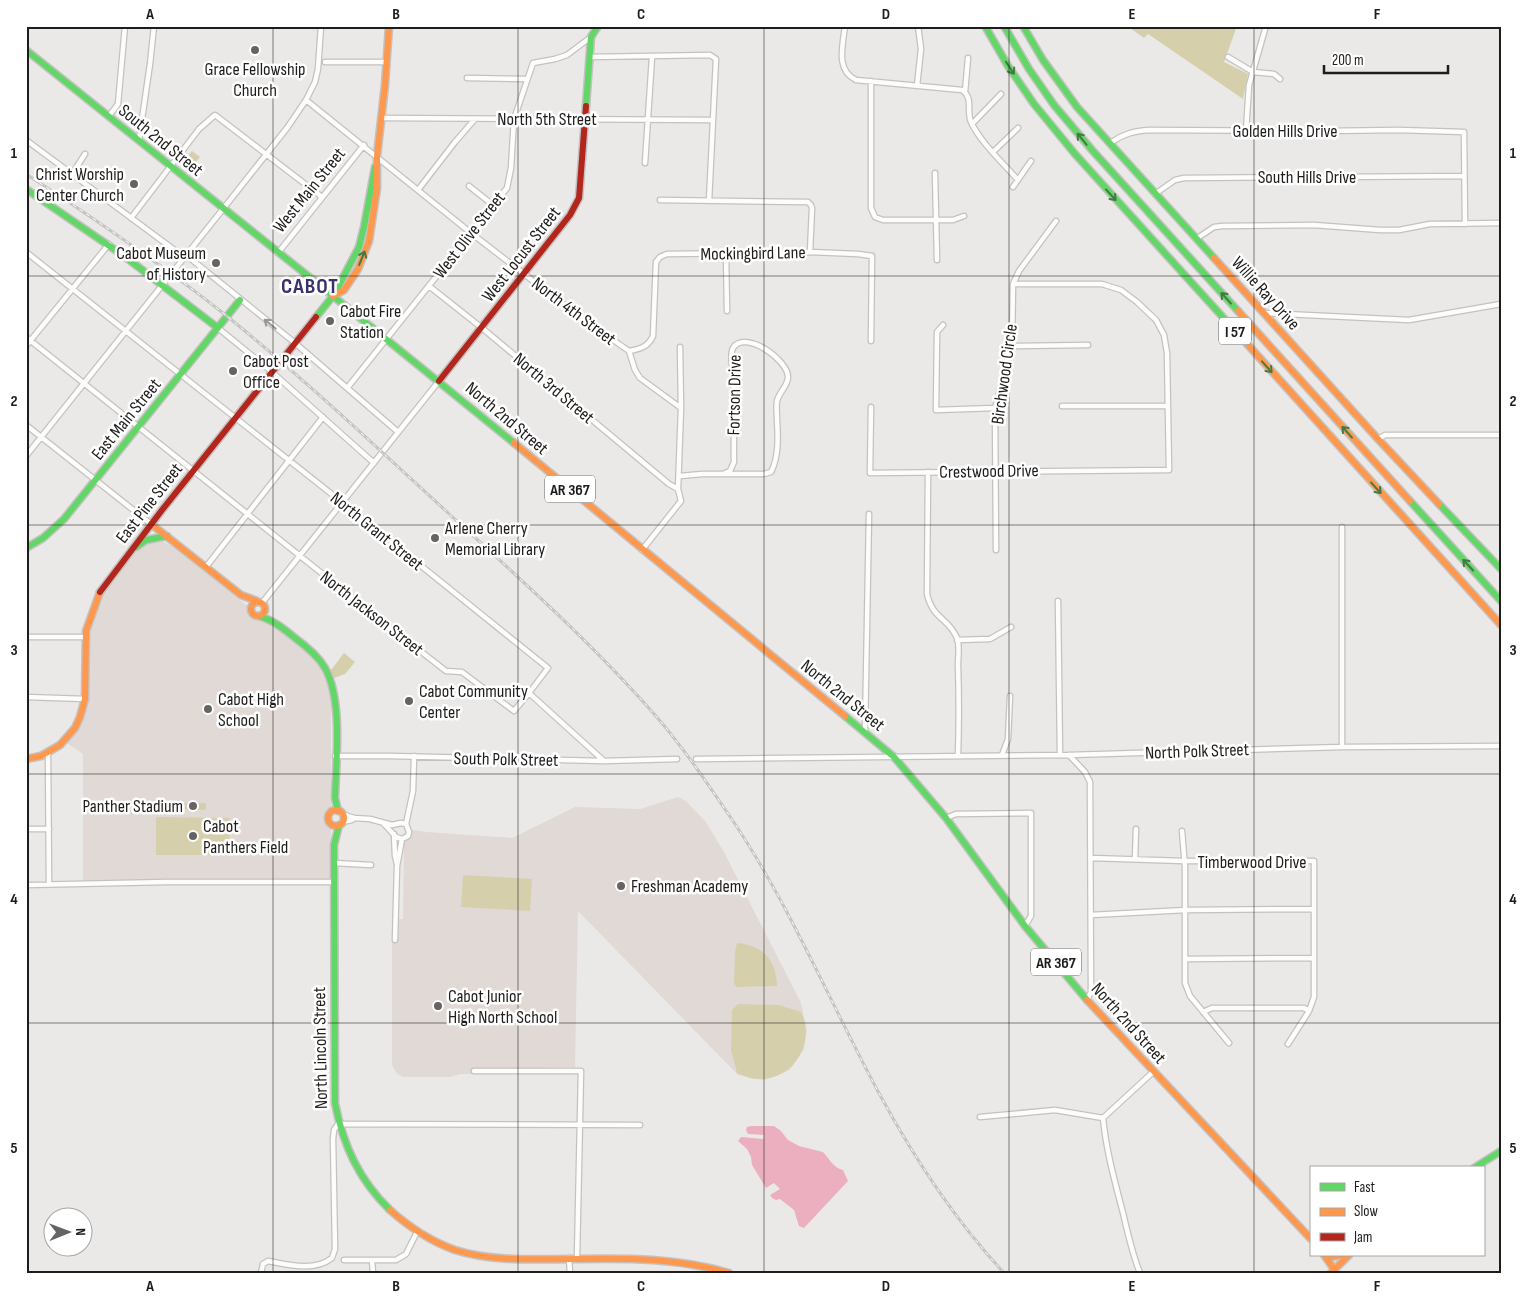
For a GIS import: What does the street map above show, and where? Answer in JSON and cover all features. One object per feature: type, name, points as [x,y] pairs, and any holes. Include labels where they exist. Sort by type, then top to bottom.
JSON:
[{"type":"main road","points":[[333,296],[350,268],[359,248],[364,228],[370,184],[378,156],[390,26]]},
{"type":"main road","name":"West Locust Street","points":[[439,381],[570,215],[579,198],[591,37],[598,26]]},
{"type":"main road","name":"I 57","points":[[985,26],[1008,66],[1034,104],[1075,154],[1501,625]]},
{"type":"main road","name":"I 57","points":[[1004,26],[1029,69],[1054,104],[1092,150],[1501,601]]},
{"type":"main road","name":"Willie Ray Drive","points":[[1023,26],[1044,60],[1077,106],[1378,439],[1497,561],[1501,570]]},
{"type":"main road","name":"South 2nd Street","points":[[26,50],[278,253]]},
{"type":"main road","points":[[26,189],[109,244],[218,328]]},
{"type":"main road","name":"North 2nd Street","points":[[278,253],[387,338],[865,732],[894,758],[946,818],[1025,926],[1088,1000],[1153,1072],[1182,1100],[1310,1238]]},
{"type":"main road","name":"East Pine Street","points":[[48,753],[60,745],[75,728],[80,717],[85,699],[85,637],[92,609],[102,588],[193,470],[236,419],[333,296]]},
{"type":"main road","name":"East Main Street","points":[[26,548],[43,538],[64,519],[240,300]]},
{"type":"main road","name":"North Lincoln Street","points":[[151,524],[241,595],[262,604],[275,623]]},
{"type":"main road","points":[[131,550],[146,540],[167,536]]},
{"type":"main road","points":[[1490,590],[1501,597]]},
{"type":"main road","name":"North Lincoln Street","points":[[241,595],[254,615],[275,623],[311,652],[328,674],[333,687],[335,699],[335,798],[338,818],[334,845],[334,1103],[338,1124],[353,1162],[366,1184],[386,1207],[417,1232],[441,1245],[470,1254],[499,1259],[672,1260],[703,1264],[729,1273]]},
{"type":"main road","points":[[251,609],[252,604],[262,604],[264,613],[259,616]]},
{"type":"main road","points":[[26,759],[36,758],[48,753]]},
{"type":"main road","points":[[1477,1166],[1501,1151]]},
{"type":"main road","points":[[1325,1256],[1334,1272],[1347,1256]]},
{"type":"street","points":[[109,116],[118,104],[125,26]]},
{"type":"street","points":[[139,140],[154,26]]},
{"type":"street","points":[[26,456],[308,102],[315,82],[321,26]]},
{"type":"street","points":[[845,26],[842,59],[843,68],[848,76],[856,80],[958,89],[965,92]]},
{"type":"street","points":[[917,86],[921,49],[918,26]]},
{"type":"street","points":[[1246,130],[1249,85],[1266,26]]},
{"type":"street","name":"West Olive Street","points":[[348,387],[506,188],[511,168],[514,120],[526,79],[533,63],[568,55],[591,37]]},
{"type":"street","points":[[589,57],[710,55],[716,59],[709,201]]},
{"type":"street","points":[[645,163],[652,56]]},
{"type":"street","points":[[1228,57],[1253,72],[1274,74],[1280,79]]},
{"type":"street","points":[[968,58],[965,92],[969,99],[972,124],[993,152],[1018,180]]},
{"type":"street","points":[[325,62],[387,62]]},
{"type":"street","points":[[467,78],[526,79]]},
{"type":"street","points":[[871,82],[871,208],[875,217],[883,220],[952,220],[964,216]]},
{"type":"street","points":[[972,124],[1001,94]]},
{"type":"street","name":"North 4th Street","points":[[308,102],[378,156],[471,233],[576,314],[629,351],[635,370],[640,378],[681,408]]},
{"type":"street","points":[[131,218],[199,129],[215,116],[322,197]]},
{"type":"street","name":"North 5th Street","points":[[382,118],[712,120]]},
{"type":"street","points":[[418,190],[475,119]]},
{"type":"street","points":[[993,152],[1018,128]]},
{"type":"street","name":"Golden Hills Drive","points":[[1110,143],[1121,135],[1133,131],[1165,129],[1464,132],[1464,176]]},
{"type":"street","points":[[26,140],[185,256],[295,343],[398,432]]},
{"type":"street","name":"West Main Street","points":[[278,253],[364,145]]},
{"type":"street","points":[[72,174],[85,154]]},
{"type":"street","points":[[1013,187],[1031,161]]},
{"type":"street","points":[[935,173],[937,260]]},
{"type":"street","points":[[1464,176],[1465,224]]},
{"type":"street","name":"South Hills Drive","points":[[1155,194],[1175,180],[1184,178],[1464,176]]},
{"type":"street","points":[[469,186],[493,205]]},
{"type":"street","points":[[660,200],[814,203],[810,252]]},
{"type":"street","points":[[1056,220],[1019,271],[1014,284],[1102,284],[1122,290],[1138,302],[1156,320],[1164,335],[1167,353],[1168,406],[1062,406]]},
{"type":"street","points":[[1196,239],[1214,227],[1223,226],[1314,225],[1399,230],[1430,224],[1501,223]]},
{"type":"street","points":[[26,346],[28,339],[109,244]]},
{"type":"street","name":"North Grant Street","points":[[26,252],[127,330],[548,668],[529,693]]},
{"type":"street","name":"Mockingbird Lane","points":[[629,351],[650,344],[653,336],[656,262],[660,257],[667,254],[810,252],[872,256],[871,341]]},
{"type":"street","points":[[726,254],[727,311]]},
{"type":"street","name":"Birchwood Circle","points":[[996,550],[995,408],[1012,346],[1014,284]]},
{"type":"street","name":"North 3rd Street","points":[[429,286],[669,484],[678,489]]},
{"type":"street","points":[[1265,314],[1409,320],[1501,304]]},
{"type":"street","points":[[943,325],[937,332],[936,410],[995,408]]},
{"type":"street","points":[[218,328],[272,372],[374,463]]},
{"type":"street","name":"North Jackson Street","points":[[28,339],[446,671],[462,672],[514,710],[529,693]]},
{"type":"street","name":"Fortson Drive","points":[[680,476],[764,474],[771,472],[774,467],[778,437],[777,402],[787,383],[787,369],[760,345],[752,343],[737,345],[733,348],[734,462]]},
{"type":"street","points":[[1012,346],[1088,345]]},
{"type":"street","points":[[642,550],[681,501],[678,489],[680,476],[681,408],[680,347]]},
{"type":"street","name":"West Locust Street","points":[[262,604],[439,381]]},
{"type":"street","name":"Crestwood Drive","points":[[958,640],[950,625],[935,614],[929,605],[927,594],[928,472],[1169,470],[1168,406]]},
{"type":"street","points":[[871,407],[870,473],[928,472]]},
{"type":"street","points":[[206,567],[323,417]]},
{"type":"street","points":[[26,425],[151,524]]},
{"type":"street","points":[[1378,439],[1385,435],[1501,435]]},
{"type":"street","points":[[725,474],[730,471],[734,462]]},
{"type":"street","points":[[734,462],[736,470],[742,474]]},
{"type":"street","points":[[865,732],[868,514]]},
{"type":"street","points":[[1342,527],[1342,747]]},
{"type":"street","points":[[1058,602],[1060,754]]},
{"type":"street","points":[[958,755],[958,640],[990,639],[1011,627]]},
{"type":"street","points":[[26,636],[85,637]]},
{"type":"street","points":[[529,693],[604,761]]},
{"type":"street","points":[[1002,755],[1008,739],[1010,696]]},
{"type":"street","points":[[26,697],[85,699]]},
{"type":"street","name":"North Polk Street","points":[[894,758],[1342,747],[1501,746]]},
{"type":"street","points":[[48,753],[49,884]]},
{"type":"street","points":[[1069,755],[1085,772],[1090,782],[1091,992],[1088,1000]]},
{"type":"street","name":"South Polk Street","points":[[335,756],[604,761],[677,759]]},
{"type":"street","points":[[403,824],[413,791],[414,756]]},
{"type":"street","points":[[696,759],[894,758]]},
{"type":"street","points":[[946,818],[956,814],[1031,813],[1031,916],[1025,926]]},
{"type":"street","points":[[338,818],[352,820],[354,818],[370,819],[384,824],[403,824]]},
{"type":"street","points":[[384,824],[396,837],[402,840]]},
{"type":"street","points":[[396,940],[397,866],[402,840],[409,834],[409,830],[403,824]]},
{"type":"street","points":[[395,825],[393,833],[397,866]]},
{"type":"street","points":[[26,828],[49,828]]},
{"type":"street","points":[[1135,860],[1136,829]]},
{"type":"street","points":[[1182,831],[1186,910],[1185,983],[1190,996],[1229,1043]]},
{"type":"street","name":"Timberwood Drive","points":[[1091,858],[1184,862],[1314,861],[1314,997],[1309,1011],[1288,1044]]},
{"type":"street","points":[[334,863],[372,865]]},
{"type":"street","points":[[26,885],[167,882],[334,882]]},
{"type":"street","points":[[1091,915],[1186,910],[1314,910]]},
{"type":"street","points":[[1186,959],[1314,958]]},
{"type":"street","points":[[1203,1012],[1212,1008],[1304,1008],[1309,1011]]},
{"type":"street","points":[[474,1071],[581,1071],[573,1258],[570,1273]]},
{"type":"street","points":[[1103,1118],[1153,1072]]},
{"type":"street","points":[[980,1117],[1055,1110],[1103,1118]]},
{"type":"street","points":[[1103,1118],[1105,1138],[1132,1253],[1140,1273]]},
{"type":"street","points":[[261,1273],[263,1264],[268,1261],[290,1266],[307,1266],[324,1263],[332,1258],[335,1243],[333,1139],[334,1130],[338,1124],[640,1125]]},
{"type":"street","points":[[344,1260],[396,1260],[402,1258],[417,1232]]},
{"type":"street","points":[[372,1260],[373,1273]]},
{"type":"shaded area","points":[[1127,26],[1237,26],[1224,62],[1248,74],[1243,99],[1148,34],[1144,38]]},
{"type":"shaded area","points":[[192,151],[200,157],[196,162],[203,167],[196,177],[181,165]]},
{"type":"shaded area","name":"Cabot High School","points":[[159,540],[172,546],[308,654],[320,668],[328,684],[331,702],[331,875],[328,881],[83,882],[83,754],[67,743],[84,715],[90,627],[101,597],[141,546],[146,542]]},
{"type":"shaded area","points":[[344,653],[355,662],[345,674],[334,678],[331,670]]},
{"type":"shaded area","points":[[678,797],[686,801],[706,822],[725,854],[801,1003],[807,1030],[804,1049],[790,1070],[765,1080],[738,1075],[578,911],[575,1067],[476,1069],[476,1074],[460,1074],[451,1077],[403,1077],[397,1074],[392,1065],[392,919],[403,919],[406,829],[512,838],[575,807],[640,809]]},
{"type":"shaded area","name":"Panther Stadium","points":[[180,803],[206,803],[206,810],[180,809]]},
{"type":"shaded area","name":"Cabot Panthers Field","points":[[156,817],[230,818],[229,855],[156,855]]},
{"type":"shaded area","points":[[463,875],[532,879],[530,911],[461,907]]},
{"type":"shaded area","points":[[737,943],[754,947],[767,956],[774,969],[777,986],[737,987],[734,984]]},
{"type":"shaded area","points":[[738,1004],[779,1005],[801,1012],[806,1034],[804,1045],[800,1055],[785,1071],[764,1079],[750,1078],[737,1073],[731,1050],[732,1010]]},
{"type":"shaded area","points":[[774,1126],[788,1140],[799,1146],[823,1152],[834,1165],[843,1170],[848,1181],[804,1228],[799,1226],[794,1210],[780,1199],[772,1198],[770,1195],[780,1189],[774,1183],[766,1188],[752,1165],[747,1149],[738,1141],[741,1137],[763,1139],[764,1135],[748,1134],[747,1127]]},
{"type":"railway","points":[[26,174],[103,225],[179,279],[284,364],[554,610],[631,688],[675,740],[731,818],[772,885],[880,1095],[907,1141],[952,1210],[1004,1273]]},
{"type":"traffic: fast","points":[[586,106],[591,37],[598,26]]},
{"type":"traffic: fast","points":[[985,26],[1008,66],[1034,104],[1075,154],[1239,335]]},
{"type":"traffic: fast","points":[[1004,26],[1029,69],[1054,105],[1092,150],[1238,311]]},
{"type":"traffic: fast","points":[[1023,26],[1043,60],[1077,107],[1214,258]]},
{"type":"traffic: fast","points":[[26,50],[333,296],[316,317]]},
{"type":"traffic: fast","points":[[334,295],[359,247],[375,167]]},
{"type":"traffic: fast","points":[[26,189],[124,256],[218,328]]},
{"type":"traffic: fast","points":[[333,296],[514,443]]},
{"type":"traffic: fast","points":[[26,548],[43,538],[64,519],[240,300]]},
{"type":"traffic: fast","points":[[1410,501],[1501,601]]},
{"type":"traffic: fast","points":[[1439,504],[1501,569]]},
{"type":"traffic: fast","points":[[136,547],[146,540],[167,536]]},
{"type":"traffic: fast","points":[[259,616],[278,625],[312,651],[325,668],[331,681],[337,732],[335,798],[338,811]]},
{"type":"traffic: fast","points":[[845,716],[894,757],[946,818],[1025,926],[1087,1000]]},
{"type":"traffic: fast","points":[[339,825],[334,845],[335,1103],[338,1118],[354,1161],[369,1187],[390,1210]]},
{"type":"traffic: fast","points":[[1477,1166],[1501,1151]]},
{"type":"traffic: slow","points":[[333,296],[344,290],[358,269],[369,241],[377,188],[377,156],[389,26]]},
{"type":"traffic: slow","points":[[1214,258],[1439,504]]},
{"type":"traffic: slow","points":[[1238,311],[1410,501]]},
{"type":"traffic: slow","points":[[1239,335],[1501,625]]},
{"type":"traffic: slow","points":[[514,443],[845,716]]},
{"type":"traffic: slow","points":[[151,524],[241,595],[257,601]]},
{"type":"traffic: slow","points":[[26,759],[41,756],[60,745],[75,728],[80,717],[85,699],[86,631],[100,592]]},
{"type":"traffic: slow","points":[[255,602],[261,602],[265,609],[261,616],[255,616],[251,612],[251,606],[255,602]]},
{"type":"traffic: slow","points":[[336,810],[344,818],[336,826],[328,818],[336,810]]},
{"type":"traffic: slow","points":[[1087,1000],[1310,1238]]},
{"type":"traffic: slow","points":[[390,1210],[428,1238],[469,1254],[514,1259],[653,1260],[691,1264],[729,1273]]},
{"type":"traffic: slow","points":[[1325,1256],[1334,1269]]},
{"type":"traffic: slow","points":[[1330,1256],[1336,1256]]},
{"type":"traffic: slow","points":[[1331,1273],[1348,1256]]},
{"type":"traffic: jam","points":[[439,381],[570,215],[579,198],[586,106]]},
{"type":"traffic: jam","points":[[100,592],[162,510],[316,317]]},
{"type":"place","name":"Grace Fellowship Church","points":[[255,50]]},
{"type":"place","name":"Christ Worship Center Church","points":[[134,184]]},
{"type":"place","name":"Cabot Museum of History","points":[[216,263]]},
{"type":"place","name":"Cabot Fire Station","points":[[330,321]]},
{"type":"place","name":"Cabot Post Office","points":[[233,371]]},
{"type":"place","name":"Arlene Cherry Memorial Library","points":[[435,538]]},
{"type":"place","name":"Cabot Community Center","points":[[409,701]]},
{"type":"place","name":"Cabot High School","points":[[208,709]]},
{"type":"place","name":"Panther Stadium","points":[[193,806]]},
{"type":"place","name":"Cabot Panthers Field","points":[[193,836]]},
{"type":"place","name":"Freshman Academy","points":[[621,886]]},
{"type":"place","name":"Cabot Junior High North School","points":[[438,1006]]},
{"type":"district","name":"CABOT","points":[[310,285]]}]
